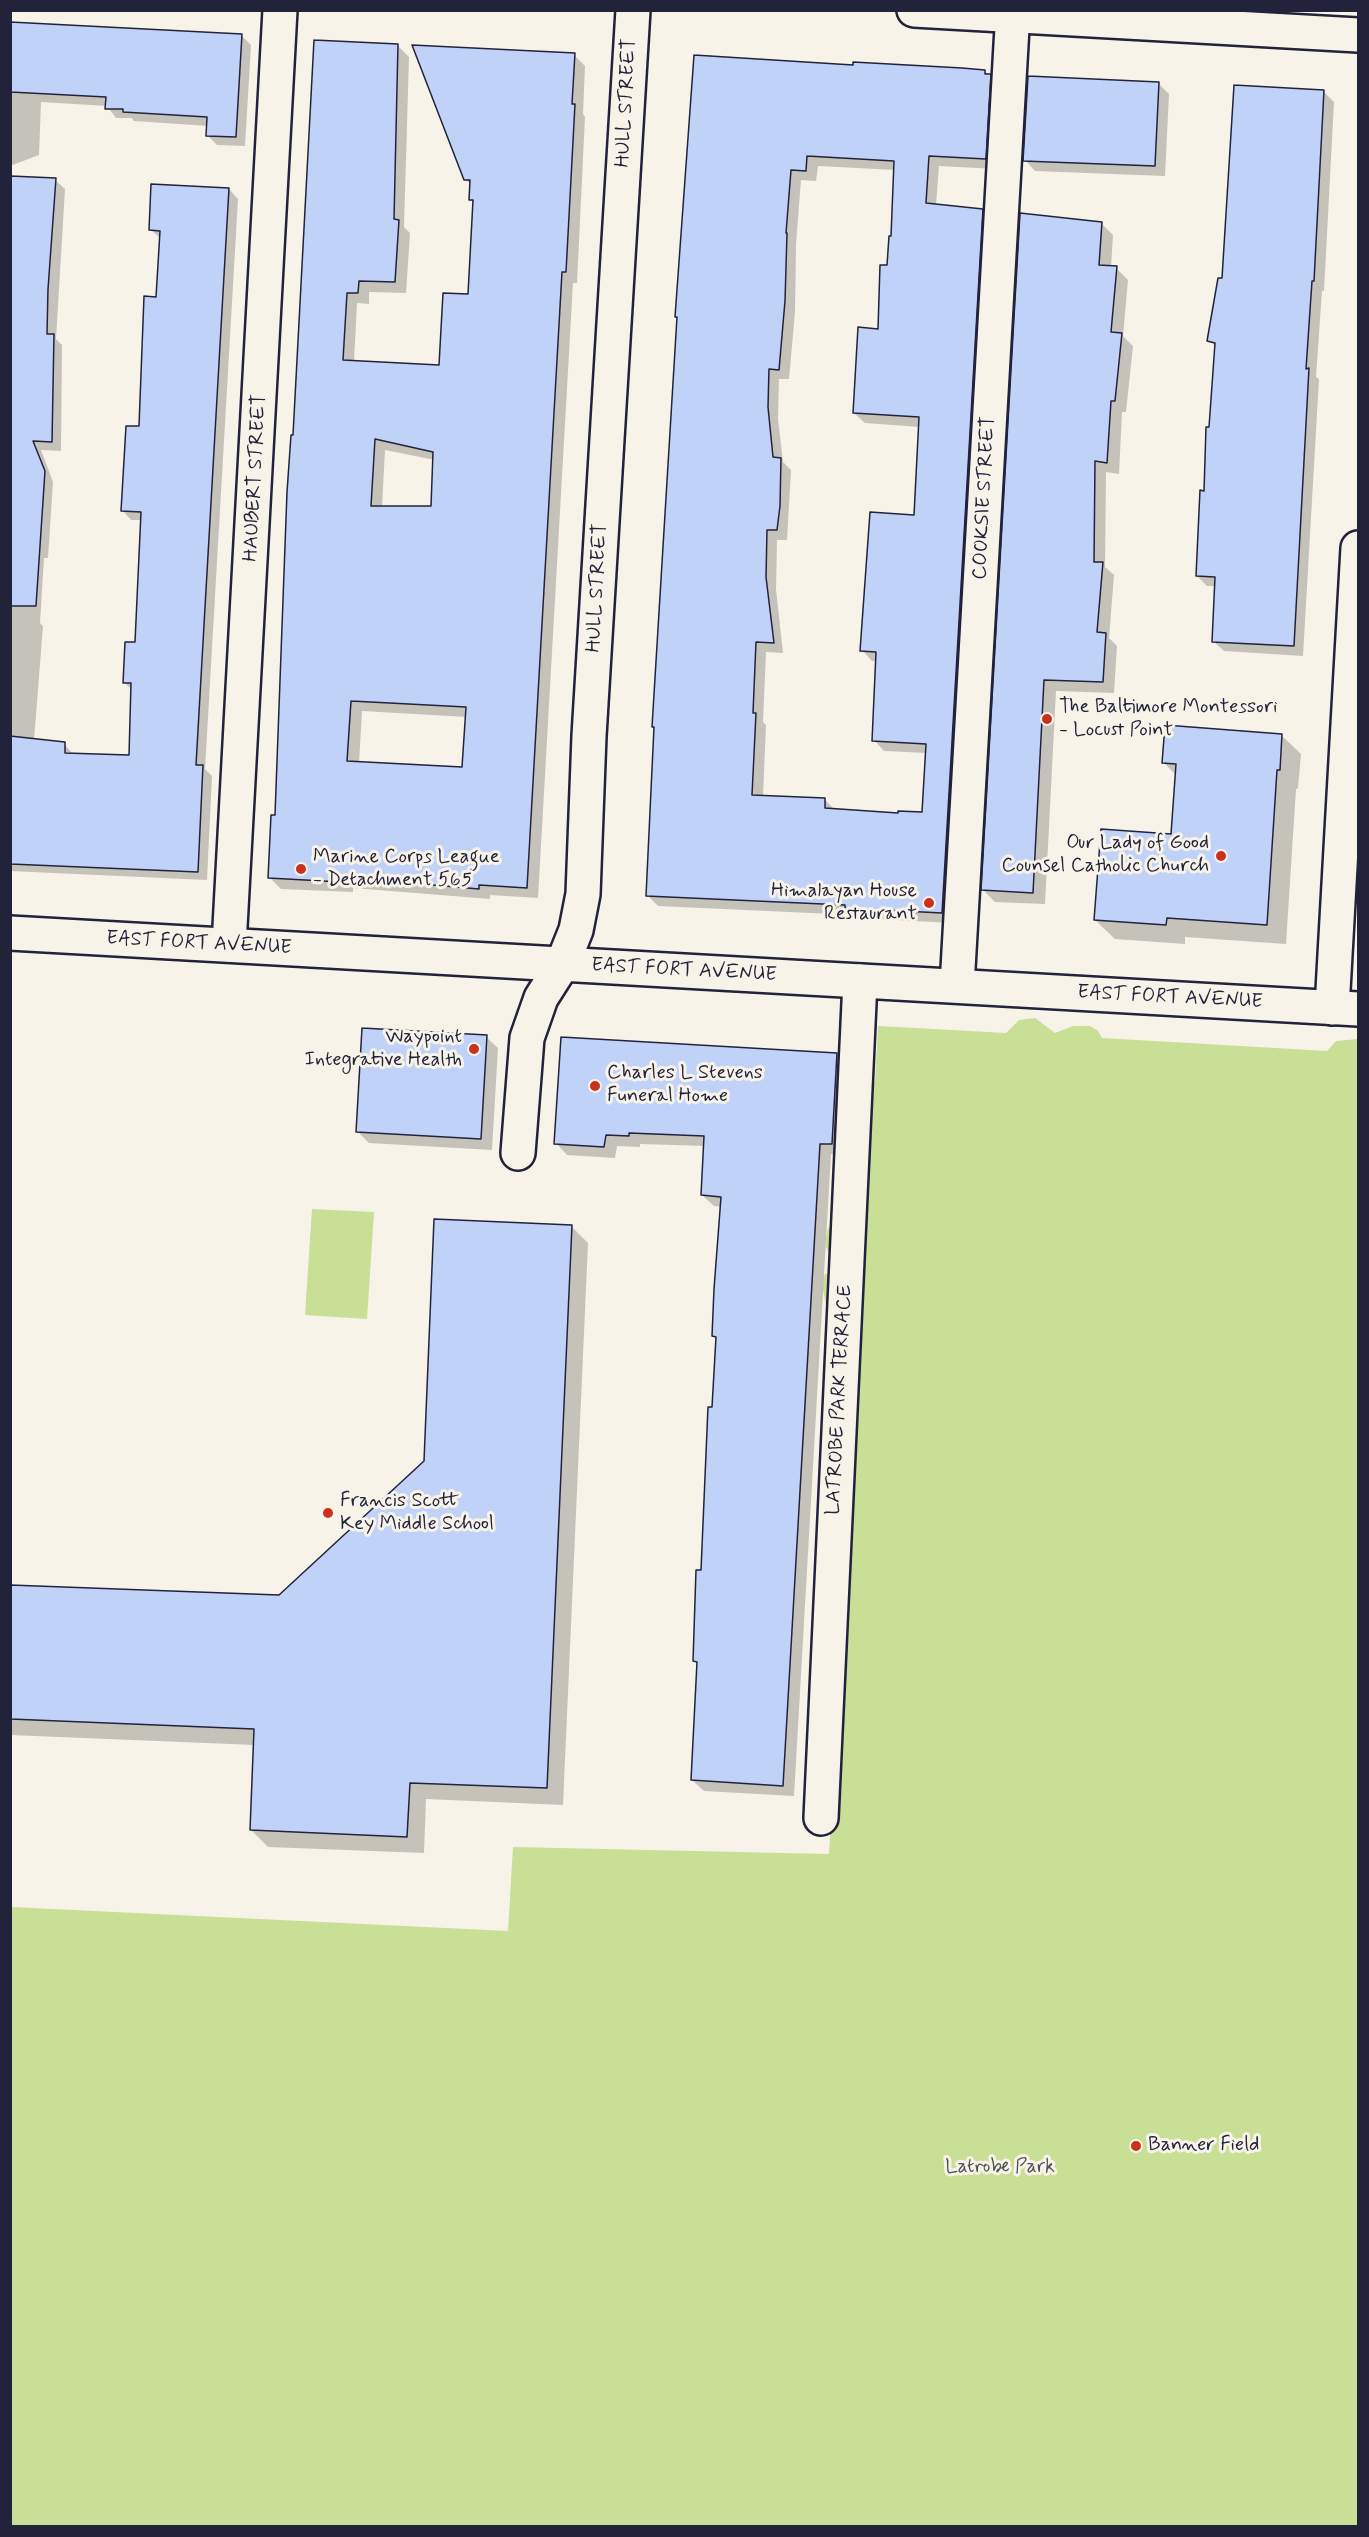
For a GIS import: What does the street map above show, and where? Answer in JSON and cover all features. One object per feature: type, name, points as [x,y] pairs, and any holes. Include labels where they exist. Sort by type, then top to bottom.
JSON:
[{"type":"street","name":"HAUBERT STREET","points":[[229,945],[280,10]]},
{"type":"street","name":"HULL STREET","points":[[518,1154],[526,1038],[541,998],[562,965],[576,930],[584,894],[589,736],[633,10]]},
{"type":"street","points":[[914,10],[1013,13],[1359,36]]},
{"type":"street","name":"COOKSIE STREET","points":[[957,986],[1013,13]]},
{"type":"street","points":[[1345,1008],[1359,548]]},
{"type":"street","name":"EAST FORT AVENUE","points":[[10,933],[1345,1008]]},
{"type":"street","name":"LATROBE PARK TERRACE","points":[[821,1818],[860,981]]},
{"type":"green space","name":"Latrobe Park","points":[[1035,1018],[1055,1033],[1073,1026],[1090,1026],[1098,1031],[1102,1038],[1327,1051],[1336,1041],[1358,1039],[1358,2526],[11,2526],[11,1907],[508,1931],[513,1847],[829,1854],[845,1586],[837,1333],[827,1311],[823,1290],[824,1275],[834,1270],[833,1259],[826,1247],[826,1238],[828,1229],[870,1168],[865,1086],[875,1082],[878,1026],[1006,1033],[1019,1020]]},
{"type":"green space","points":[[312,1209],[374,1212],[367,1319],[305,1315]]},
{"type":"building","points":[[10,22],[242,34],[236,137],[206,136],[207,117],[105,109],[106,97],[10,92]]},
{"type":"building","points":[[314,40],[398,44],[394,219],[399,220],[395,282],[359,281],[358,293],[347,293],[343,360],[439,365],[443,293],[468,294],[473,200],[469,200],[470,180],[464,180],[412,45],[575,53],[572,104],[575,104],[566,272],[562,272],[527,888],[479,885],[479,889],[342,877],[342,882],[268,878],[271,815],[275,815],[287,492],[291,435],[293,435]],"holes":[[[375,439],[433,452],[431,506],[371,506]],[[351,701],[466,707],[462,767],[347,761]]]},
{"type":"building","points":[[694,55],[853,65],[853,62],[962,68],[985,70],[985,74],[991,74],[986,159],[929,156],[926,203],[983,209],[942,913],[845,908],[845,905],[646,896],[654,727],[652,727],[677,317],[675,317]],"holes":[[[807,156],[894,161],[891,236],[889,236],[887,265],[880,265],[878,329],[858,327],[853,413],[919,417],[914,515],[870,512],[860,651],[876,652],[872,741],[926,744],[922,812],[898,811],[898,813],[825,808],[825,798],[752,795],[756,713],[753,713],[756,642],[774,643],[766,577],[767,530],[777,530],[781,458],[773,457],[768,407],[769,369],[779,370],[785,301],[786,233],[791,170],[806,171]]]},
{"type":"building","points":[[1028,76],[1159,82],[1155,166],[1023,161]]},
{"type":"building","points":[[1234,85],[1324,90],[1314,281],[1312,281],[1306,369],[1309,368],[1294,646],[1212,642],[1215,577],[1196,576],[1200,490],[1204,491],[1206,427],[1209,427],[1215,343],[1207,341],[1218,278],[1222,278]]},
{"type":"building","points":[[10,176],[56,178],[47,334],[54,334],[52,442],[33,441],[45,471],[36,606],[10,606]]},
{"type":"building","points":[[151,184],[229,188],[196,765],[203,765],[198,872],[10,864],[10,736],[65,742],[65,753],[129,755],[131,683],[123,683],[125,642],[135,642],[141,512],[121,511],[126,426],[139,426],[144,296],[156,297],[160,231],[149,230]]},
{"type":"building","points":[[1020,213],[1102,222],[1099,265],[1117,266],[1111,332],[1122,333],[1115,401],[1111,401],[1107,463],[1095,461],[1094,562],[1103,562],[1097,632],[1106,633],[1103,682],[1044,680],[1033,893],[981,890]]},
{"type":"building","name":"Our Lady of Good Counsel Catholic Church","points":[[1165,725],[1282,734],[1280,770],[1277,770],[1267,925],[1167,918],[1166,925],[1094,920],[1101,829],[1171,834],[1176,764],[1162,763]]},
{"type":"building","points":[[362,1028],[487,1035],[481,1139],[356,1132]]},
{"type":"building","points":[[561,1037],[837,1053],[832,1144],[820,1144],[783,1786],[691,1780],[697,1662],[693,1661],[696,1570],[701,1570],[708,1407],[712,1407],[716,1337],[712,1336],[714,1289],[721,1197],[701,1195],[704,1136],[629,1133],[629,1136],[606,1135],[604,1147],[554,1144]]},
{"type":"building","points":[[434,1219],[572,1225],[547,1788],[410,1783],[407,1837],[250,1830],[254,1729],[10,1719],[10,1585],[279,1595],[424,1461]]},
{"type":"place","name":"The Baltimore Montessori - Locust Point","points":[[1047,719]]},
{"type":"place","name":"Our Lady of Good Counsel Catholic Church","points":[[1221,856]]},
{"type":"place","name":"Marine Corps League - Detachment 565","points":[[301,869]]},
{"type":"place","name":"Himalayan House Restaurant","points":[[929,903]]},
{"type":"place","name":"Waypoint Integrative Health","points":[[474,1049]]},
{"type":"place","name":"Charles L Stevens Funeral Home","points":[[595,1086]]},
{"type":"place","name":"Francis Scott Key Middle School","points":[[328,1513]]},
{"type":"place","name":"Banner Field","points":[[1136,2146]]}]
